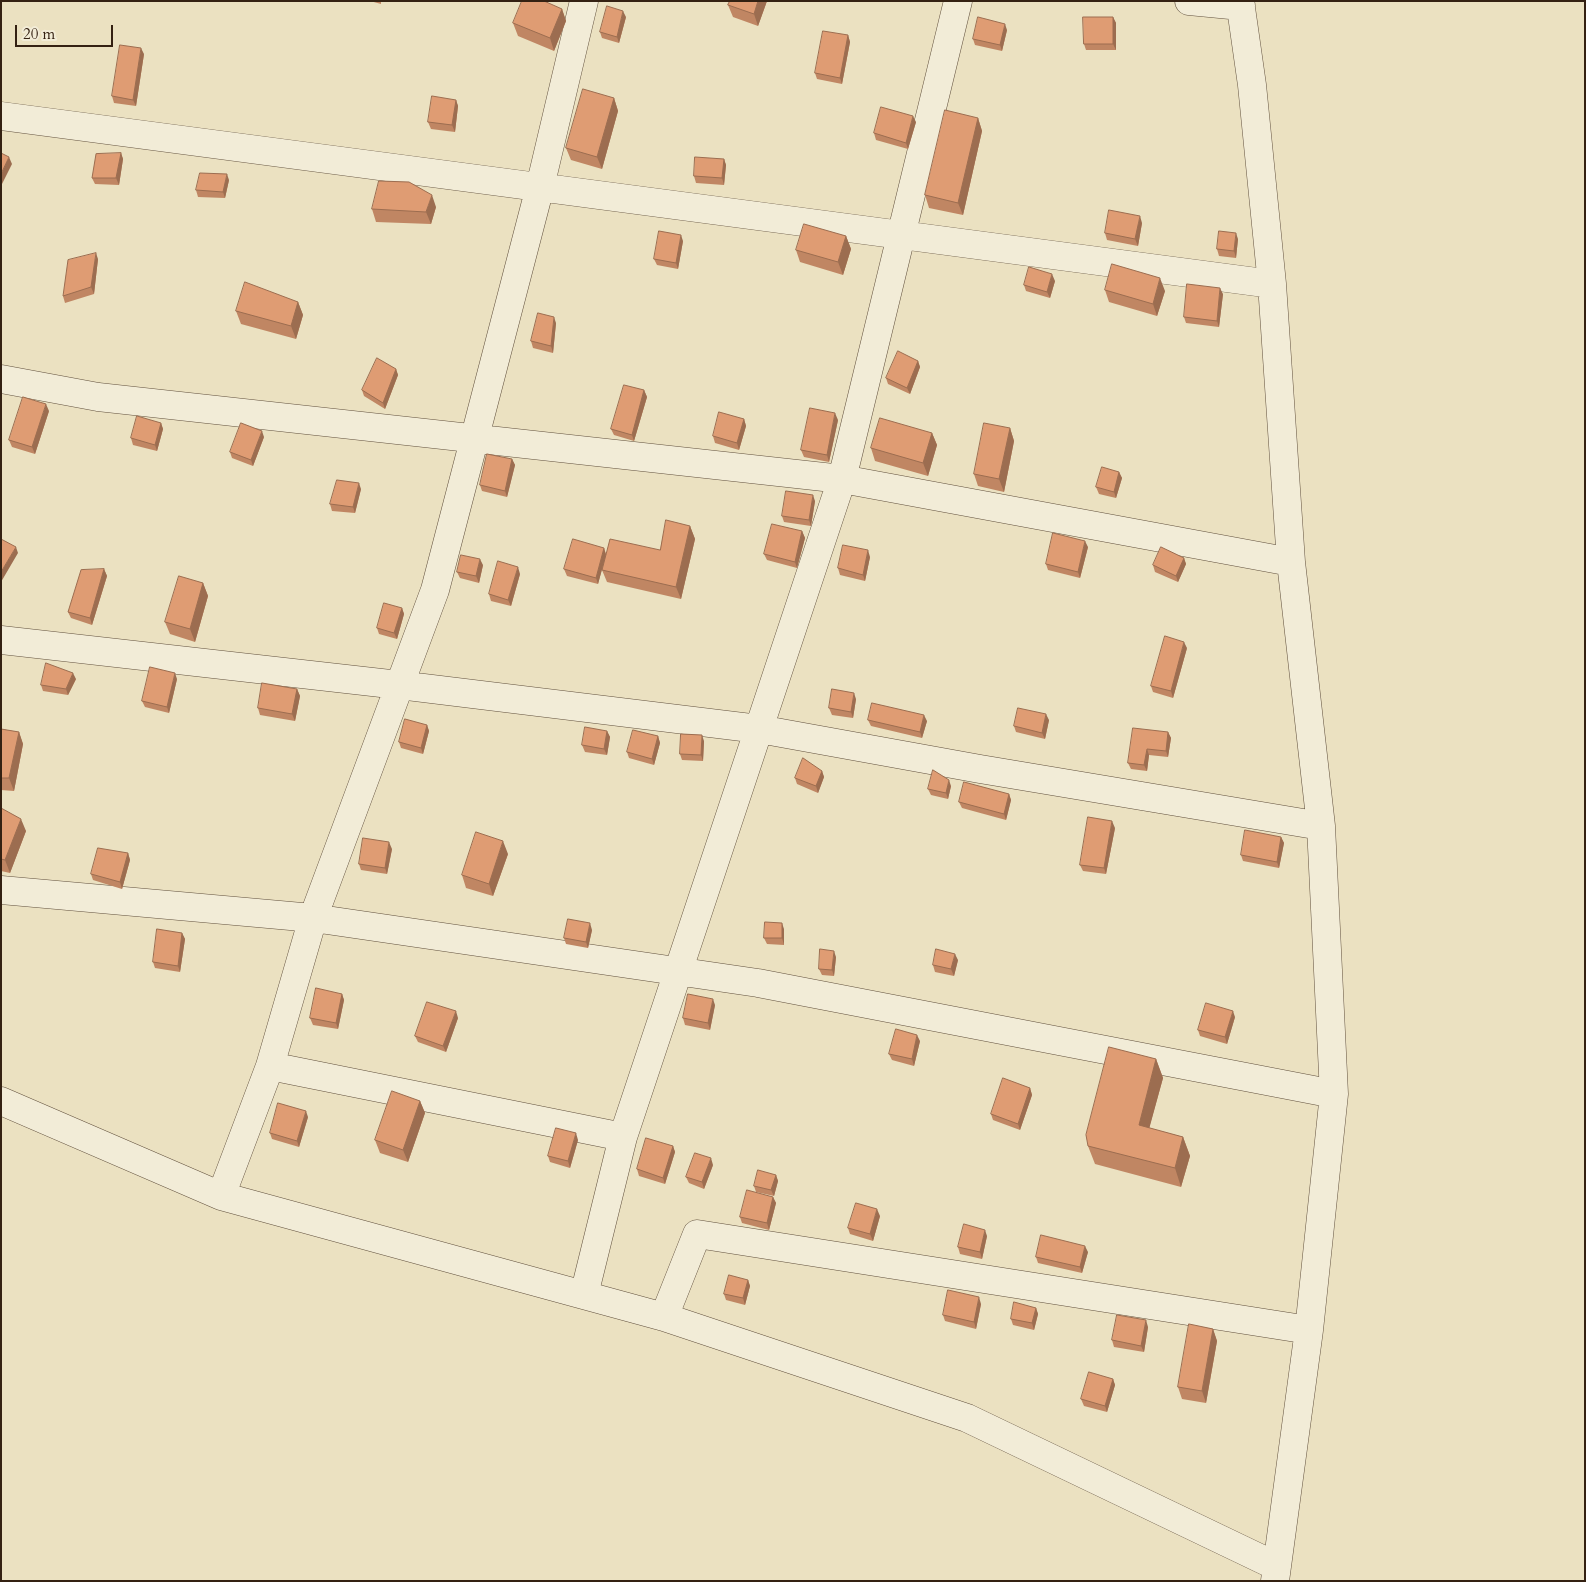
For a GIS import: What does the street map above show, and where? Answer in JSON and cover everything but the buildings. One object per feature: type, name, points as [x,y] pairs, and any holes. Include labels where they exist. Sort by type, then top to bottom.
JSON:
[{"type":"street","points":[[221,1196],[270,1066],[313,918],[435,590],[540,187],[584,1]]},
{"type":"street","points":[[584,1295],[622,1137],[842,479],[958,1]]},
{"type":"street","points":[[1,1101],[221,1196],[664,1317],[967,1418],[1276,1574],[1309,1330],[1334,1094],[1321,826],[1291,562],[1272,284],[1252,85],[1240,4],[1189,1]]},
{"type":"street","points":[[1,116],[540,187],[902,232],[1272,284]]},
{"type":"street","points":[[1,379],[98,397],[842,479],[1291,562]]},
{"type":"street","points":[[1,640],[399,685],[759,729],[980,770],[1321,826]]},
{"type":"street","points":[[1,890],[313,918],[758,984],[1334,1094]]},
{"type":"street","points":[[270,1066],[622,1137]]},
{"type":"street","points":[[664,1317],[697,1234],[1309,1330]]}]
